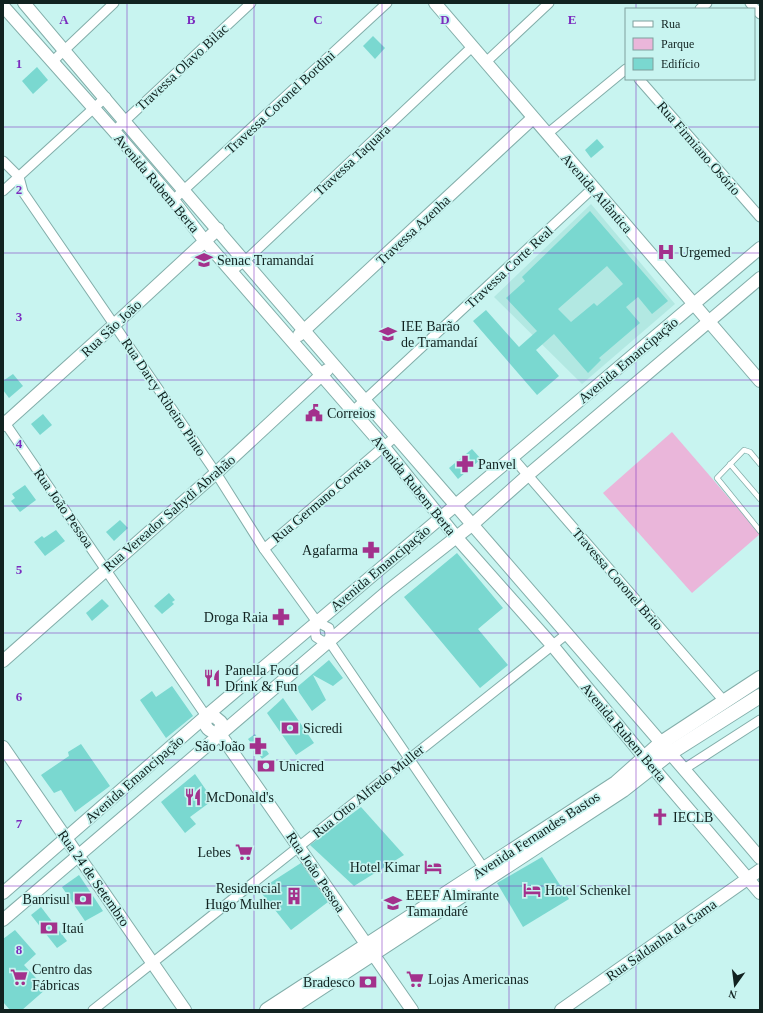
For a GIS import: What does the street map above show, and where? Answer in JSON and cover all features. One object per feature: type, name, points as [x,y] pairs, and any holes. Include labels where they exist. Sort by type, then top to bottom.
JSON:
[{"type":"main road","name":"Avenida Rubem Berta","points":[[24,3],[106,97],[184,191],[455,505],[568,633],[760,858]]},
{"type":"main road","name":"Avenida Atlântica","points":[[435,3],[760,382]]},
{"type":"main road","name":"Avenida Rubem Berta","points":[[3,6],[114,131],[173,200],[204,240],[384,447],[456,538],[552,645],[648,762],[760,893]]},
{"type":"main road","name":"Travessa Azenha","points":[[292,341],[533,118]]},
{"type":"main road","name":"Rua São João","points":[[4,423],[114,326],[204,240],[218,229]]},
{"type":"main road","name":"Avenida Emancipação","points":[[3,893],[206,716],[760,248]]},
{"type":"main road","name":"Avenida Emancipação","points":[[3,920],[389,590],[473,524],[528,475],[760,278]]},
{"type":"main road","name":"Rua Vereador Sahydi Abrahão","points":[[3,661],[216,473],[334,364]]},
{"type":"main road","name":"Avenida Fernandes Bastos","points":[[267,1010],[287,1006],[487,873],[648,762],[724,701],[760,678]]},
{"type":"main road","name":"Avenida Fernandes Bastos","points":[[666,748],[760,696]]},
{"type":"main road","name":"Rua João Pessoa","points":[[206,716],[206,728],[220,734],[412,1010]]},
{"type":"main road","name":"Rua 24 de Setembro","points":[[3,747],[186,1010]]},
{"type":"main road","name":"Rua Saldanha da Gama","points":[[561,1010],[760,870]]},
{"type":"street","points":[[53,61],[114,3]]},
{"type":"street","name":"Travessa Olavo Bilac","points":[[114,131],[251,3]]},
{"type":"street","name":"Travessa Coronel Bordini","points":[[173,200],[387,3]]},
{"type":"street","points":[[486,62],[549,3]]},
{"type":"street","name":"Travessa Taquara","points":[[231,271],[245,261],[472,47]]},
{"type":"street","points":[[547,134],[625,70]]},
{"type":"street","name":"Rua Firmiano Osório","points":[[640,80],[760,217]]},
{"type":"street","points":[[4,189],[106,97]]},
{"type":"street","points":[[3,161],[19,177]]},
{"type":"street","name":"Rua Darcy Ribeiro Pinto","points":[[19,177],[23,192],[216,473],[264,549],[317,622],[329,628],[329,641],[487,873]]},
{"type":"street","name":"Travessa Corte Real","points":[[353,411],[593,188]]},
{"type":"street","points":[[4,189],[23,192]]},
{"type":"street","name":"Rua João Pessoa","points":[[4,423],[107,568],[206,716]]},
{"type":"street","name":"Rua Germano Correia","points":[[264,549],[396,436]]},
{"type":"street","name":"Travessa Coronel Brito","points":[[512,457],[724,701]]},
{"type":"street","name":"Rua Darcy Ribeiro Pinto","points":[[317,622],[315,630],[316,637],[322,641],[329,641]]},
{"type":"street","name":"Rua Otto Alfredo Muller","points":[[93,1010],[408,758],[568,633]]},
{"type":"street","points":[[684,769],[760,720]]},
{"type":"lane","points":[[760,464],[750,452],[744,450],[718,476],[718,482],[760,531]]},
{"type":"lane","points":[[730,464],[760,499]]},
{"type":"shaded area","points":[[591,204],[675,304],[582,384],[494,297]]},
{"type":"green space","points":[[672,432],[760,534],[692,593],[603,493]]},
{"type":"building","points":[[373,36],[385,48],[375,59],[363,46]]},
{"type":"building","points":[[37,67],[48,80],[33,94],[22,81]]},
{"type":"building","points":[[597,139],[604,147],[591,158],[585,150]]},
{"type":"building","points":[[590,211],[668,301],[652,314],[638,297],[626,307],[640,323],[599,358],[601,360],[588,373],[554,334],[536,350],[559,376],[537,395],[473,321],[486,310],[519,347],[537,331],[506,298],[525,281],[522,277]],"holes":[[[607,266],[623,284],[597,306],[594,303],[571,322],[558,309]]]},
{"type":"building","points":[[13,374],[23,386],[9,398],[3,390],[3,381]]},
{"type":"building","points":[[43,414],[52,425],[40,435],[31,424]]},
{"type":"building","name":"Panvel","points":[[472,449],[481,459],[458,479],[449,468]]},
{"type":"building","points":[[25,485],[36,500],[20,512],[11,501],[15,498],[12,494]]},
{"type":"building","points":[[120,520],[128,528],[114,541],[106,532]]},
{"type":"building","points":[[56,530],[65,541],[45,556],[34,542],[42,536],[44,538]]},
{"type":"building","points":[[457,553],[503,608],[478,629],[508,665],[480,688],[404,597]]},
{"type":"building","points":[[169,593],[175,600],[172,602],[174,604],[162,614],[154,606]]},
{"type":"building","points":[[102,599],[109,606],[92,621],[86,613]]},
{"type":"building","points":[[329,660],[343,678],[333,686],[313,675],[326,700],[312,711],[296,688]]},
{"type":"building","points":[[172,686],[193,716],[166,738],[140,700],[152,691],[156,697]]},
{"type":"building","name":"Sicredi","points":[[283,698],[314,743],[296,755],[267,713]]},
{"type":"building","name":"São João","points":[[255,734],[269,754],[262,759],[248,739]]},
{"type":"building","points":[[81,744],[110,786],[75,812],[61,790],[54,793],[41,775],[69,756],[68,752]]},
{"type":"building","name":"McDonald's","points":[[195,774],[213,800],[190,817],[196,824],[185,833],[161,802]]},
{"type":"building","points":[[361,807],[404,855],[354,886],[310,845]]},
{"type":"building","name":"Hotel Schenkel","points":[[542,857],[569,899],[523,927],[497,883]]},
{"type":"building","name":"Residencial Hugo Mulher","points":[[301,863],[328,902],[291,930],[259,890]]},
{"type":"building","name":"Banrisul","points":[[79,875],[103,911],[85,921],[62,887]]},
{"type":"building","name":"Itaú","points":[[41,907],[67,941],[57,948],[31,915]]},
{"type":"building","name":"Centro das Fábricas","points":[[15,930],[36,954],[24,965],[46,989],[22,1010],[10,1010],[3,1002],[3,939]]},
{"type":"place","name":"Urgemed","points":[[666,252]]},
{"type":"place","name":"Senac Tramandaí","points":[[204,260]]},
{"type":"place","name":"IEE Barão de Tramandaí","points":[[388,334]]},
{"type":"place","name":"Correios","points":[[314,413]]},
{"type":"place","name":"Panvel","points":[[465,464]]},
{"type":"place","name":"Agafarma","points":[[371,550]]},
{"type":"place","name":"Droga Raia","points":[[281,617]]},
{"type":"place","name":"Panella Food Drink & Fun","points":[[212,678]]},
{"type":"place","name":"Sicredi","points":[[290,728]]},
{"type":"place","name":"São João","points":[[258,746]]},
{"type":"place","name":"Unicred","points":[[266,766]]},
{"type":"place","name":"McDonald's","points":[[193,797]]},
{"type":"place","name":"IECLB","points":[[660,817]]},
{"type":"place","name":"Lebes","points":[[244,852]]},
{"type":"place","name":"Hotel Kimar","points":[[433,867]]},
{"type":"place","name":"Hotel Schenkel","points":[[532,890]]},
{"type":"place","name":"Residencial Hugo Mulher","points":[[294,896]]},
{"type":"place","name":"Banrisul","points":[[83,899]]},
{"type":"place","name":"EEEF Almirante Tamandaré","points":[[393,903]]},
{"type":"place","name":"Itaú","points":[[49,928]]},
{"type":"place","name":"Centro das Fábricas","points":[[19,977]]},
{"type":"place","name":"Lojas Americanas","points":[[415,979]]},
{"type":"place","name":"Bradesco","points":[[368,982]]}]
